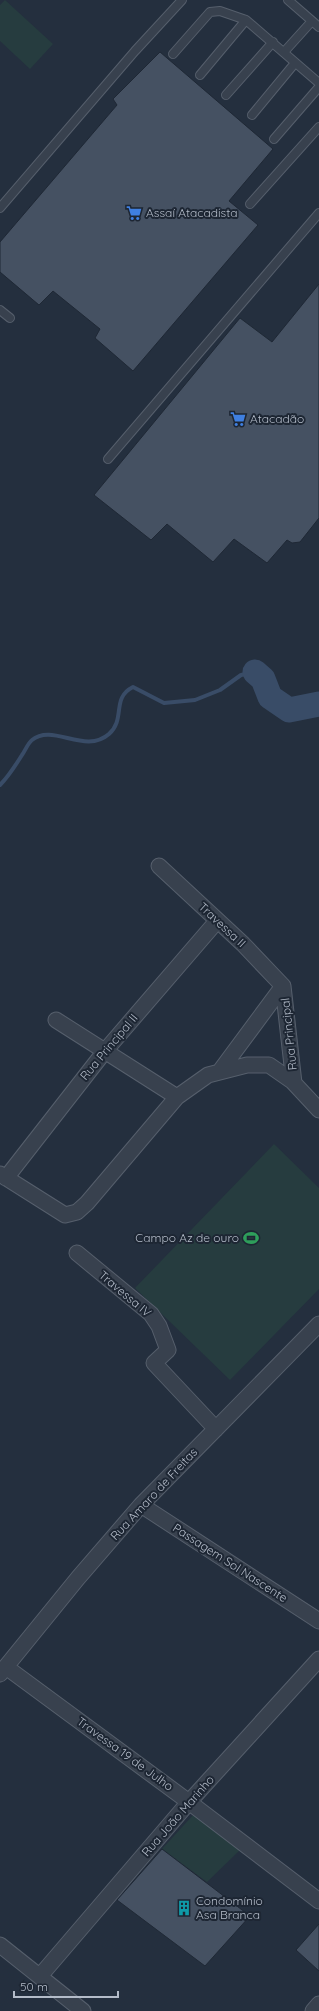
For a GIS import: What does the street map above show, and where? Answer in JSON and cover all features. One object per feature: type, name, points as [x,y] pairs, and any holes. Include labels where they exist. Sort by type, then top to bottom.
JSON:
[{"type":"street","name":"Travessa II","points":[[159,866],[283,986]]},
{"type":"street","name":"Rua Principal II","points":[[3,1176],[105,1051],[217,921]]},
{"type":"street","points":[[220,1071],[283,986]]},
{"type":"street","name":"Rua Principal","points":[[283,986],[294,1083]]},
{"type":"street","points":[[56,1020],[177,1097]]},
{"type":"street","points":[[3,1176],[65,1215],[77,1212],[87,1203],[177,1097],[208,1075],[247,1065],[269,1065],[294,1083],[319,1110]]},
{"type":"street","name":"Travessa IV","points":[[77,1254],[151,1314],[159,1326],[168,1350],[154,1363],[216,1429]]},
{"type":"street","name":"Rua Amaro de Freitas","points":[[3,1670],[141,1505],[319,1324]]},
{"type":"street","name":"Passagem Sol Nascente","points":[[141,1505],[319,1621]]},
{"type":"street","name":"Rua João Marinho","points":[[40,1976],[189,1802],[319,1659]]},
{"type":"street","name":"Travessa 19 de Julho","points":[[3,1670],[189,1802],[319,1902]]},
{"type":"street","points":[[0,1945],[83,2011]]},
{"type":"street","points":[[313,2011],[319,2004]]},
{"type":"lane","points":[[0,208],[135,51],[182,0]]},
{"type":"lane","points":[[288,0],[319,27]]},
{"type":"lane","points":[[173,54],[210,12],[220,11],[246,20],[319,83]]},
{"type":"lane","points":[[200,75],[246,20]]},
{"type":"lane","points":[[284,52],[312,20]]},
{"type":"lane","points":[[226,95],[273,42]]},
{"type":"lane","points":[[252,115],[295,63]]},
{"type":"lane","points":[[274,139],[319,87]]},
{"type":"lane","points":[[250,204],[319,127]]},
{"type":"lane","points":[[108,459],[319,214]]},
{"type":"lane","points":[[0,310],[10,318]]},
{"type":"green space","points":[[5,0],[53,44],[30,69],[0,41],[0,5]]},
{"type":"green space","name":"Campo Az de ouro","points":[[274,1144],[319,1188],[319,1289],[230,1380],[135,1288]]},
{"type":"green space","points":[[194,1814],[240,1850],[207,1882],[162,1849]]},
{"type":"building","name":"Assaí Atacadista","points":[[160,52],[273,149],[229,201],[258,225],[133,371],[95,338],[100,329],[53,291],[39,305],[0,272],[0,242],[117,105],[113,99]]},
{"type":"building","name":"Atacadão","points":[[319,284],[319,518],[300,542],[292,543],[287,540],[267,563],[234,539],[213,562],[167,524],[151,540],[94,495],[240,318],[272,342]]},
{"type":"building","name":"Condomínio Asa Branca","points":[[162,1849],[250,1916],[205,1966],[117,1900]]},
{"type":"building","points":[[319,1924],[319,1971],[296,1950]]},
{"type":"waterway","points":[[0,785],[12,771],[31,741],[40,736],[50,735],[80,741],[90,741],[100,740],[109,734],[117,722],[122,697],[133,687],[164,703],[195,700],[220,690],[241,675],[255,672]]},
{"type":"waterway","points":[[255,672],[263,679],[270,697],[289,710],[319,704]]},
{"type":"place","name":"Assaí Atacadista","points":[[134,213]]},
{"type":"place","name":"Atacadão","points":[[238,419]]},
{"type":"place","name":"Campo Az de ouro","points":[[251,1238]]},
{"type":"place","name":"Condomínio Asa Branca","points":[[184,1908]]}]
